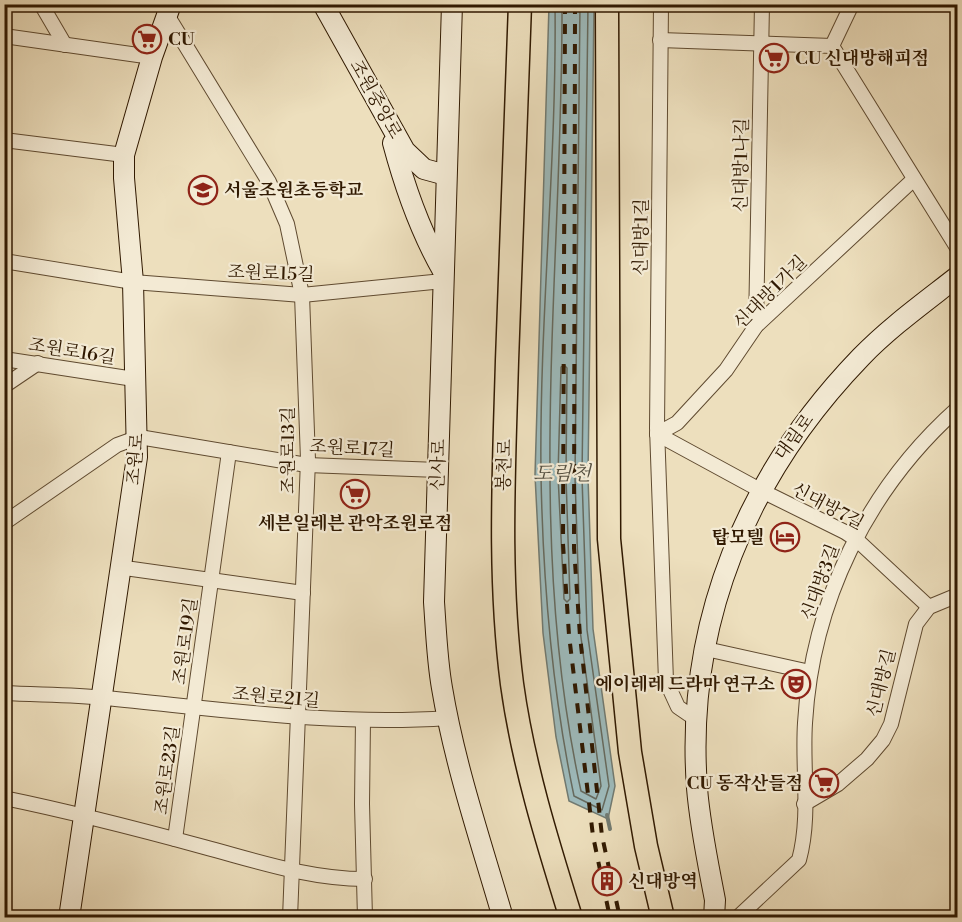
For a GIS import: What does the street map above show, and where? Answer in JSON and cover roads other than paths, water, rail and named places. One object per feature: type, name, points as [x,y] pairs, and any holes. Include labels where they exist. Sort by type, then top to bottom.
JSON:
[{"type":"main road","name":"조원중앙로","points":[[323,4],[386,120],[414,162],[424,169],[446,175]]},
{"type":"main road","name":"신사로","points":[[452,4],[434,602],[441,685],[448,718],[461,775],[503,918]]},
{"type":"main road","name":"봉천로","points":[[520,4],[502,518],[505,621],[525,754],[541,822],[571,918]]},
{"type":"main road","points":[[607,4],[609,539],[630,752],[646,846],[663,918]]},
{"type":"main road","name":"조원로","points":[[69,918],[139,437],[134,379],[133,282],[124,155],[167,8]]},
{"type":"main road","points":[[386,120],[415,214],[443,276]]},
{"type":"main road","name":"대림로","points":[[719,916],[697,788],[697,720],[706,649],[728,563],[760,490],[785,449],[836,383],[885,334],[957,276]]},
{"type":"street","points":[[41,4],[65,45]]},
{"type":"street","name":"신대방1길","points":[[661,4],[657,434],[666,681],[678,707],[697,720]]},
{"type":"street","name":"신대방1나길","points":[[756,326],[762,4]]},
{"type":"street","points":[[832,46],[852,4]]},
{"type":"street","name":"조원로13길","points":[[167,8],[269,182],[286,224],[302,295],[308,465],[290,918]]},
{"type":"street","points":[[4,36],[152,57]]},
{"type":"street","points":[[660,40],[832,46]]},
{"type":"street","points":[[832,46],[957,249]]},
{"type":"street","points":[[4,140],[124,155]]},
{"type":"street","name":"신대방1가길","points":[[657,434],[677,423],[726,370],[756,326],[914,179]]},
{"type":"street","name":"조원로15길","points":[[4,261],[133,282],[302,295],[443,276]]},
{"type":"street","name":"조원로16길","points":[[4,359],[134,379]]},
{"type":"street","points":[[4,386],[38,363]]},
{"type":"street","name":"신대방3길","points":[[804,804],[805,724],[810,672],[830,596],[855,538],[886,486],[916,450],[957,408]]},
{"type":"street","points":[[657,434],[760,490]]},
{"type":"street","points":[[4,523],[117,445],[139,437]]},
{"type":"street","name":"조원로17길","points":[[139,437],[308,465],[438,470]]},
{"type":"street","points":[[212,580],[229,452]]},
{"type":"street","name":"신대방7길","points":[[760,490],[855,538],[929,607]]},
{"type":"street","name":"조원로19길","points":[[120,570],[125,568],[303,593]]},
{"type":"street","name":"조원로19길","points":[[194,707],[212,580]]},
{"type":"street","points":[[929,607],[957,595]]},
{"type":"street","name":"신대방길","points":[[804,804],[838,784],[867,759],[883,740],[891,724],[910,639],[916,624],[929,607]]},
{"type":"street","points":[[706,649],[810,672]]},
{"type":"street","name":"조원로21길","points":[[4,693],[102,697],[299,719],[448,718]]},
{"type":"street","name":"조원로23길","points":[[175,839],[194,707]]},
{"type":"street","points":[[363,720],[362,804],[365,918]]},
{"type":"street","name":"조원로23길","points":[[4,798],[85,815],[292,871],[340,879],[365,879]]},
{"type":"street","points":[[737,918],[799,860],[804,804]]},
{"type":"water","name":"도림천","points":[[549,5],[594,5],[588,477],[593,629],[615,786],[608,819],[569,801],[556,737],[543,633],[535,475]]},
{"type":"waterway","name":"도림천","points":[[607,815],[610,829]]},
{"type":"railway","points":[[565,4],[563,544],[569,635],[593,836],[610,918]]},
{"type":"railway","points":[[575,4],[574,548],[580,636],[602,836],[620,918]]},
{"type":"place","name":"CU","points":[[147,39]]},
{"type":"place","name":"CU 신대방해피점","points":[[774,58]]},
{"type":"place","name":"서울조원초등학교","points":[[203,190]]},
{"type":"place","name":"세븐일레븐 관악조원로점","points":[[355,494]]},
{"type":"place","name":"탑모텔","points":[[785,537]]},
{"type":"place","name":"에이레레 드라마 연구소","points":[[796,684]]},
{"type":"place","name":"CU 동작산들점","points":[[824,783]]},
{"type":"place","name":"신대방역","points":[[607,881]]}]
